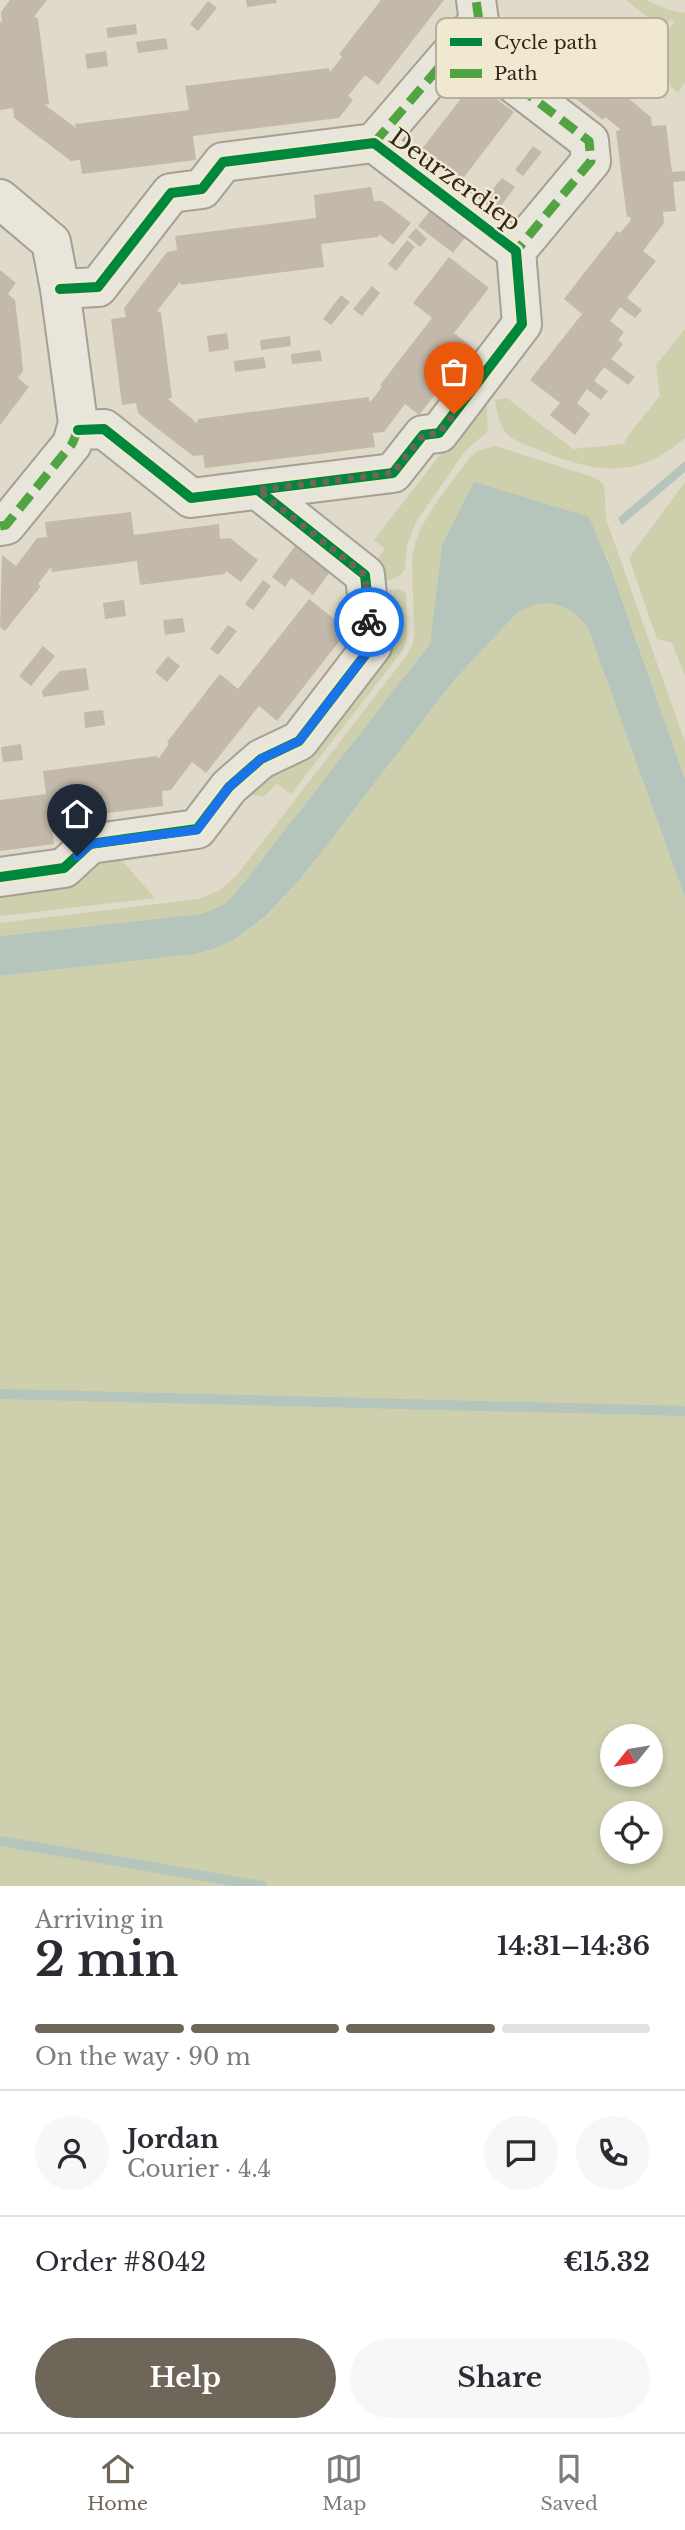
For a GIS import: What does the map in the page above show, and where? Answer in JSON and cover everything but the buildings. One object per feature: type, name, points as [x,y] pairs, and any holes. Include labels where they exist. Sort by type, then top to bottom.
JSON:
[{"type":"street","name":"Deurzerdiep","points":[[476,0],[478,18]]},
{"type":"street","name":"Deurzerdiep","points":[[60,289],[98,287],[171,193],[202,189],[223,162],[374,144],[436,71]]},
{"type":"street","name":"Deurzerdiep","points":[[78,429],[104,429],[191,498],[393,473],[423,435],[439,433],[522,324],[516,251],[591,161],[589,141],[533,98]]},
{"type":"street","name":"Deurzerdiep","points":[[374,144],[516,251]]},
{"type":"street","points":[[0,199],[51,242],[60,289],[78,429],[72,444],[41,483],[6,524],[0,526]]},
{"type":"street","points":[[0,877],[64,868],[90,844],[197,830],[229,787],[261,759],[299,741],[372,646],[365,575],[258,490]]},
{"type":"green space","points":[[626,0],[646,0],[669,10],[685,13],[685,83],[678,93],[670,86],[668,72],[668,30],[675,22],[671,19],[668,22],[668,18],[648,18]]},
{"type":"green space","points":[[685,329],[685,438],[651,460],[619,468],[584,465],[517,441],[510,437],[500,423],[495,400],[507,398],[573,449],[624,444],[660,396],[656,365]]},
{"type":"green space","points":[[481,402],[486,402],[487,432],[465,451],[416,522],[407,545],[402,574],[381,581],[368,571],[385,549],[374,540]]},
{"type":"green space","points":[[495,446],[596,478],[604,485],[606,519],[685,742],[685,779],[606,554],[474,483],[442,545],[430,644],[234,895],[223,905],[201,914],[0,936],[0,923],[199,899],[220,890],[237,875],[407,655],[414,635],[412,561],[419,533],[434,506],[470,457],[478,451]]},
{"type":"green space","points":[[685,482],[685,676],[672,643],[657,639],[629,558]]},
{"type":"green space","points":[[400,589],[406,593],[407,638],[403,650],[291,794],[277,784],[263,797],[248,794],[305,746],[382,591]]},
{"type":"green space","points":[[540,602],[561,605],[578,616],[588,628],[685,898],[685,1886],[0,1886],[0,976],[195,954],[232,941],[267,916],[302,877],[455,679],[516,614],[527,606]]},
{"type":"green space","points":[[117,855],[155,898],[0,916],[0,886]]},
{"type":"shaded area","points":[[685,461],[685,472],[622,525],[618,518]]},
{"type":"shaded area","points":[[474,482],[589,517],[611,569],[685,779],[685,898],[588,628],[573,612],[555,604],[545,603],[516,614],[455,679],[302,877],[267,915],[232,941],[195,954],[0,976],[0,936],[201,914],[223,905],[234,895],[430,644],[442,545]]},
{"type":"waterway","points":[[0,1394],[685,1411]]},
{"type":"waterway","points":[[0,1841],[262,1886]]},
{"type":"marked path","points":[[476,0],[479,18]]},
{"type":"marked path","points":[[374,143],[436,71]]},
{"type":"marked path","points":[[516,251],[591,161],[589,141],[533,98]]},
{"type":"marked path","points":[[0,526],[6,525],[72,444],[81,429]]},
{"type":"cycle path","points":[[60,289],[98,287],[171,193],[202,189],[223,162],[374,143],[516,251],[522,324],[439,433],[423,435],[393,473],[191,498],[104,429],[78,430]]},
{"type":"cycle path","points":[[0,877],[64,868],[90,844],[197,829],[229,787],[261,759],[299,741],[372,646],[365,575],[258,490]]},
{"type":"way so far","points":[[369,622],[365,575],[258,490],[393,473],[423,435],[439,433],[454,414]]},
{"type":"route","points":[[77,856],[90,844],[197,830],[229,787],[261,759],[299,741],[372,646],[369,622]]}]
